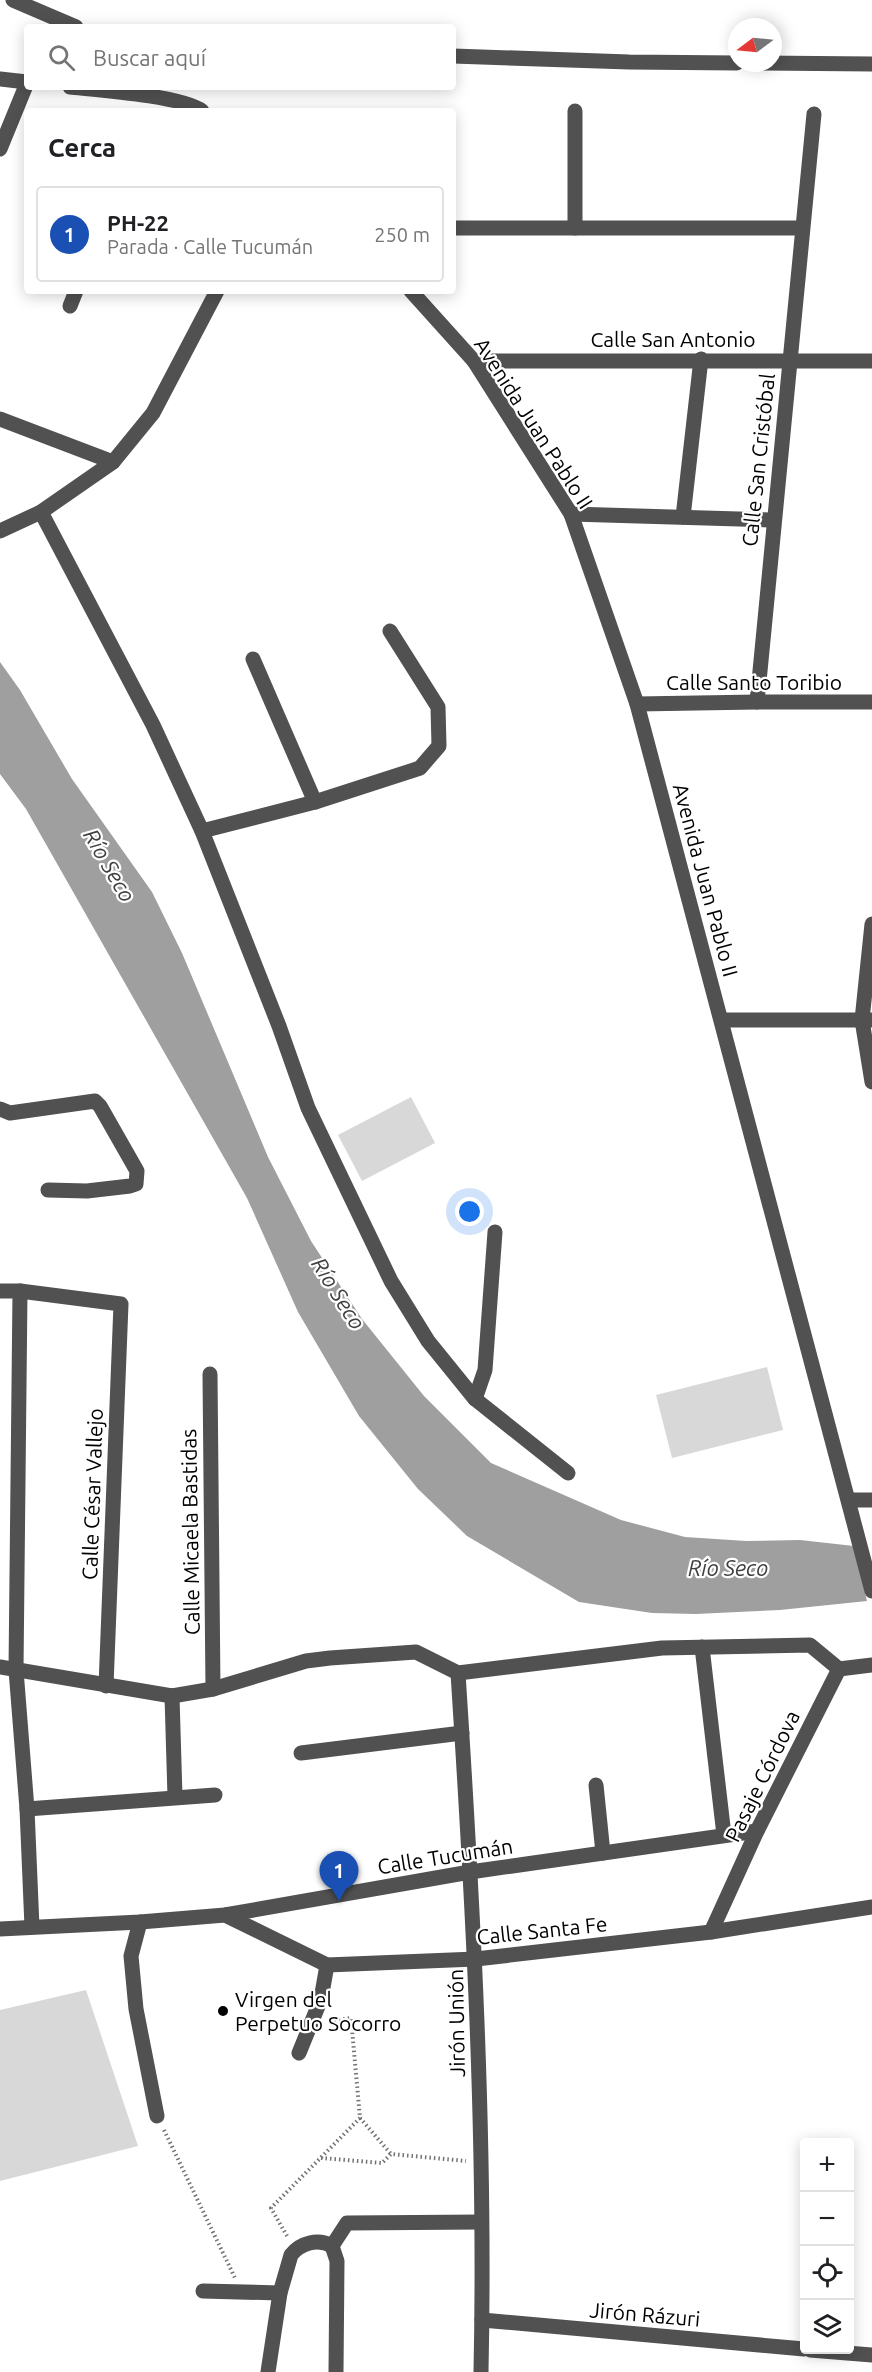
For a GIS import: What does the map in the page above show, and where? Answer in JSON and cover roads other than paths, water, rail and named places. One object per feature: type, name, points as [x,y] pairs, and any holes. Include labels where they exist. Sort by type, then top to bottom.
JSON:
[{"type":"street","points":[[13,0],[69,24]]},
{"type":"street","points":[[456,56],[728,63]]},
{"type":"street","points":[[782,63],[872,64]]},
{"type":"street","points":[[0,79],[24,83]]},
{"type":"street","points":[[0,150],[24,90]]},
{"type":"street","points":[[84,90],[147,104],[198,108]]},
{"type":"street","points":[[575,111],[575,228]]},
{"type":"street","name":"Calle San Cristóbal","points":[[757,702],[814,114]]},
{"type":"street","points":[[456,228],[802,228]]},
{"type":"street","points":[[70,306],[75,294]]},
{"type":"street","points":[[0,531],[41,512],[113,462],[153,413],[215,294]]},
{"type":"street","name":"Avenida Juan Pablo II","points":[[414,294],[474,361],[571,513],[637,704],[872,1591]]},
{"type":"street","points":[[683,517],[701,359]]},
{"type":"street","name":"Calle San Antonio","points":[[474,361],[701,359],[872,361]]},
{"type":"street","points":[[0,419],[113,462]]},
{"type":"street","points":[[41,512],[153,725],[202,831],[279,1026],[308,1108],[386,1270],[428,1341],[475,1399],[568,1473]]},
{"type":"street","points":[[571,513],[773,520]]},
{"type":"street","points":[[202,831],[315,802],[420,768],[439,746],[438,707],[390,631]]},
{"type":"street","points":[[253,658],[315,802]]},
{"type":"street","name":"Calle Santo Toribio","points":[[637,704],[872,702]]},
{"type":"street","points":[[872,924],[867,1020],[872,1082]]},
{"type":"street","points":[[722,1020],[867,1020]]},
{"type":"street","points":[[0,1109],[10,1113],[95,1101],[137,1171],[136,1184],[130,1186],[87,1191],[48,1190]]},
{"type":"street","points":[[475,1399],[485,1370],[495,1232]]},
{"type":"street","points":[[0,1290],[20,1291],[16,1670],[27,1809],[32,1927]]},
{"type":"street","name":"Calle César Vallejo","points":[[20,1291],[121,1304],[106,1686]]},
{"type":"street","name":"Calle Micaela Bastidas","points":[[210,1374],[213,1689]]},
{"type":"street","points":[[849,1500],[872,1500]]},
{"type":"street","points":[[0,1667],[172,1696],[213,1689],[306,1661],[416,1652],[458,1673],[662,1648],[702,1647],[810,1645],[839,1669],[872,1665]]},
{"type":"street","points":[[702,1647],[724,1835]]},
{"type":"street","name":"Pasaje Córdova","points":[[711,1932],[757,1831],[839,1669]]},
{"type":"street","name":"Jirón Unión","points":[[458,1673],[476,1959],[481,2162],[481,2372]]},
{"type":"street","points":[[172,1696],[175,1797]]},
{"type":"street","points":[[301,1753],[462,1733]]},
{"type":"street","points":[[596,1785],[603,1853]]},
{"type":"street","points":[[27,1809],[215,1796]]},
{"type":"street","name":"Calle Tucumán","points":[[0,1929],[225,1915],[470,1872],[757,1831]]},
{"type":"street","name":"Calle Santa Fe","points":[[225,1915],[327,1965],[476,1959],[711,1932],[872,1907]]},
{"type":"street","points":[[140,1922],[131,1956],[136,2009],[157,2116]]},
{"type":"street","points":[[299,2053],[321,1999],[327,1965]]},
{"type":"street","points":[[332,2246],[347,2223],[481,2222]]},
{"type":"street","points":[[268,2372],[280,2293],[291,2255],[295,2250],[315,2242],[324,2242],[332,2246],[337,2261],[336,2372]]},
{"type":"street","points":[[203,2291],[280,2293]]},
{"type":"street","name":"Jirón Rázuri","points":[[482,2320],[800,2349]]},
{"type":"street","points":[[854,2353],[872,2355]]},
{"type":"water","name":"Río Seco","points":[[0,662],[20,690],[72,779],[152,892],[182,953],[268,1157],[311,1241],[362,1319],[424,1396],[491,1463],[621,1520],[685,1537],[746,1541],[800,1540],[854,1546],[867,1601],[780,1610],[696,1614],[652,1613],[579,1602],[467,1536],[418,1489],[359,1416],[298,1312],[247,1198],[26,809],[0,774]]},
{"type":"place","name":"PH-22","points":[[339,1901]]},
{"type":"place","name":"Virgen del Perpetuo Socorro","points":[[223,2011]]}]
